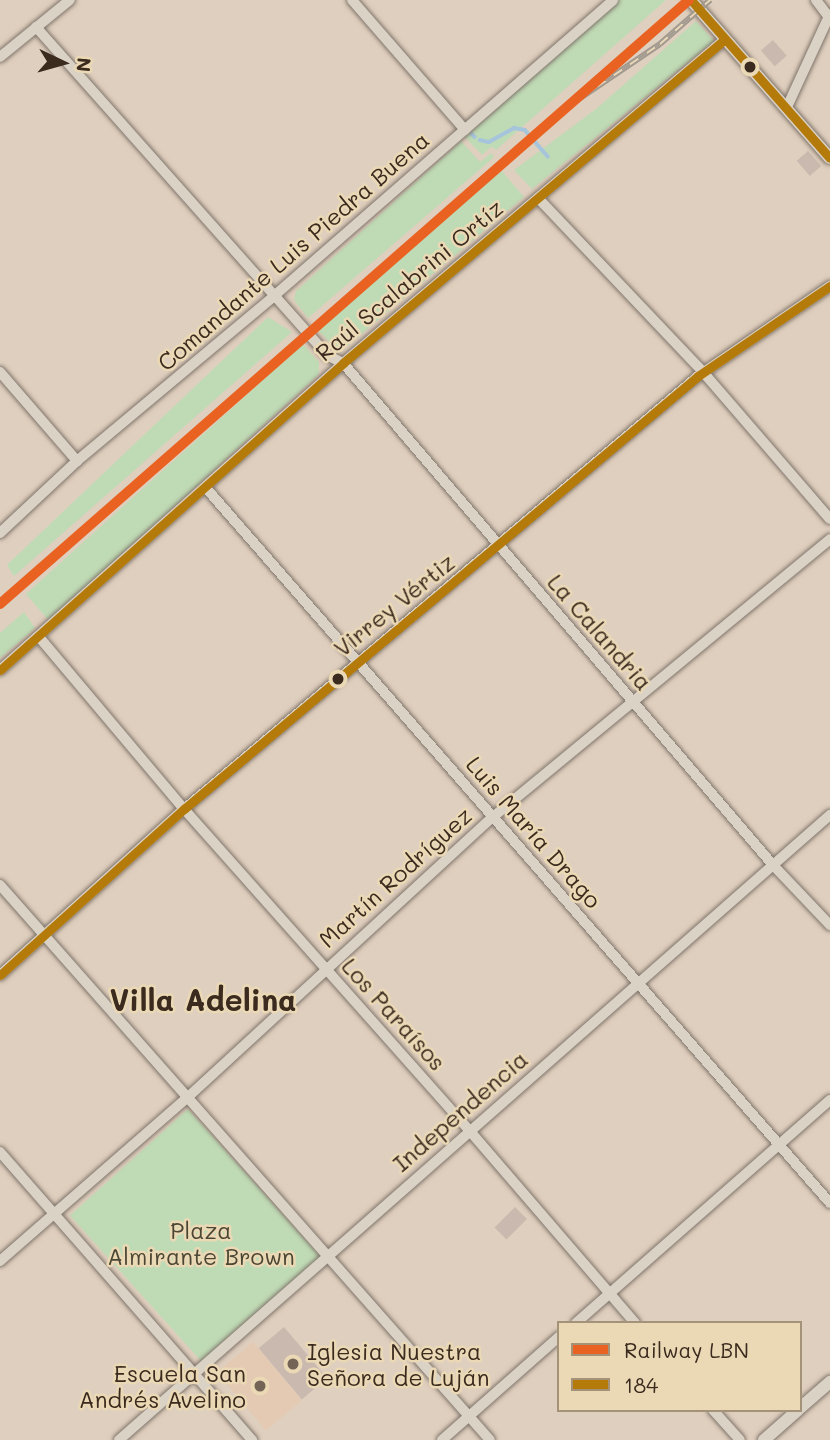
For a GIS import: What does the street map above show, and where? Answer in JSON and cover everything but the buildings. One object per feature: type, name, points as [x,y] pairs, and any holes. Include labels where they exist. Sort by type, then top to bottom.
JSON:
[{"type":"street","points":[[0,57],[70,0]]},
{"type":"street","points":[[352,0],[465,130]]},
{"type":"street","name":"Comandante Luis Piedra Buena","points":[[0,533],[77,461],[274,296],[613,0]]},
{"type":"street","points":[[691,0],[830,158]]},
{"type":"street","points":[[787,107],[830,15],[816,0]]},
{"type":"street","points":[[36,27],[274,296]]},
{"type":"street","name":"Raúl Scalabrini Ortíz","points":[[0,670],[40,638],[343,363],[725,39]]},
{"type":"street","points":[[538,198],[703,372],[830,519]]},
{"type":"street","name":"Virrey Vértiz","points":[[0,975],[184,809],[703,372],[830,286]]},
{"type":"street","name":"La Calandria","points":[[274,296],[327,355],[343,363],[773,865],[830,925]]},
{"type":"street","points":[[0,372],[77,461]]},
{"type":"street","name":"Luis María Drago","points":[[206,488],[830,1203]]},
{"type":"street","name":"Martín Rodríguez","points":[[0,1261],[188,1097],[324,969],[493,817],[830,539]]},
{"type":"street","name":"Los Paraísos","points":[[40,638],[184,809],[470,1130],[633,1321]]},
{"type":"street","name":"Independencia","points":[[119,1440],[830,815]]},
{"type":"street","points":[[0,885],[490,1440]]},
{"type":"street","points":[[578,1321],[830,1100]]},
{"type":"street","points":[[0,1152],[252,1440]]},
{"type":"street","points":[[442,1440],[557,1340]]},
{"type":"street","points":[[802,1406],[830,1382]]},
{"type":"street","points":[[715,1412],[740,1440]]},
{"type":"street","points":[[764,1440],[796,1412]]},
{"type":"shaded area","name":"Escuela San Andrés Avelino","points":[[253,1342],[302,1400],[266,1430],[217,1372]]},
{"type":"green space","points":[[619,0],[666,0],[496,150],[491,147],[482,155],[465,137]]},
{"type":"green space","points":[[696,21],[714,41],[532,189],[514,170],[596,109]]},
{"type":"green space","points":[[461,141],[480,162],[491,153],[494,157],[308,318],[294,300],[296,291]]},
{"type":"green space","points":[[501,170],[524,197],[346,347],[333,346],[318,330]]},
{"type":"green space","points":[[268,317],[292,332],[14,576],[7,565]]},
{"type":"green space","points":[[303,344],[319,362],[319,374],[49,621],[26,594]]},
{"type":"green space","points":[[24,612],[35,628],[0,658],[0,633]]},
{"type":"green space","name":"Plaza Almirante Brown","points":[[188,1109],[322,1258],[204,1364],[70,1215]]},
{"type":"waterway","points":[[480,140],[489,142],[514,128],[525,130],[548,156]]},
{"type":"waterway","points":[[472,134],[475,137]]},
{"type":"railway","points":[[564,109],[660,44],[710,0]]},
{"type":"rail line","name":"LBN","points":[[0,604],[689,0]]},
{"type":"transit line","name":"184","points":[[691,0],[830,158]]},
{"type":"transit line","name":"184","points":[[0,670],[343,363],[725,39]]},
{"type":"transit line","name":"184","points":[[0,975],[184,809],[698,376],[830,286]]},
{"type":"place","name":"Iglesia Nuestra Señora de Luján","points":[[293,1364]]},
{"type":"place","name":"Escuela San Andrés Avelino","points":[[260,1386]]},
{"type":"district","name":"Villa Adelina","points":[[203,999]]}]
